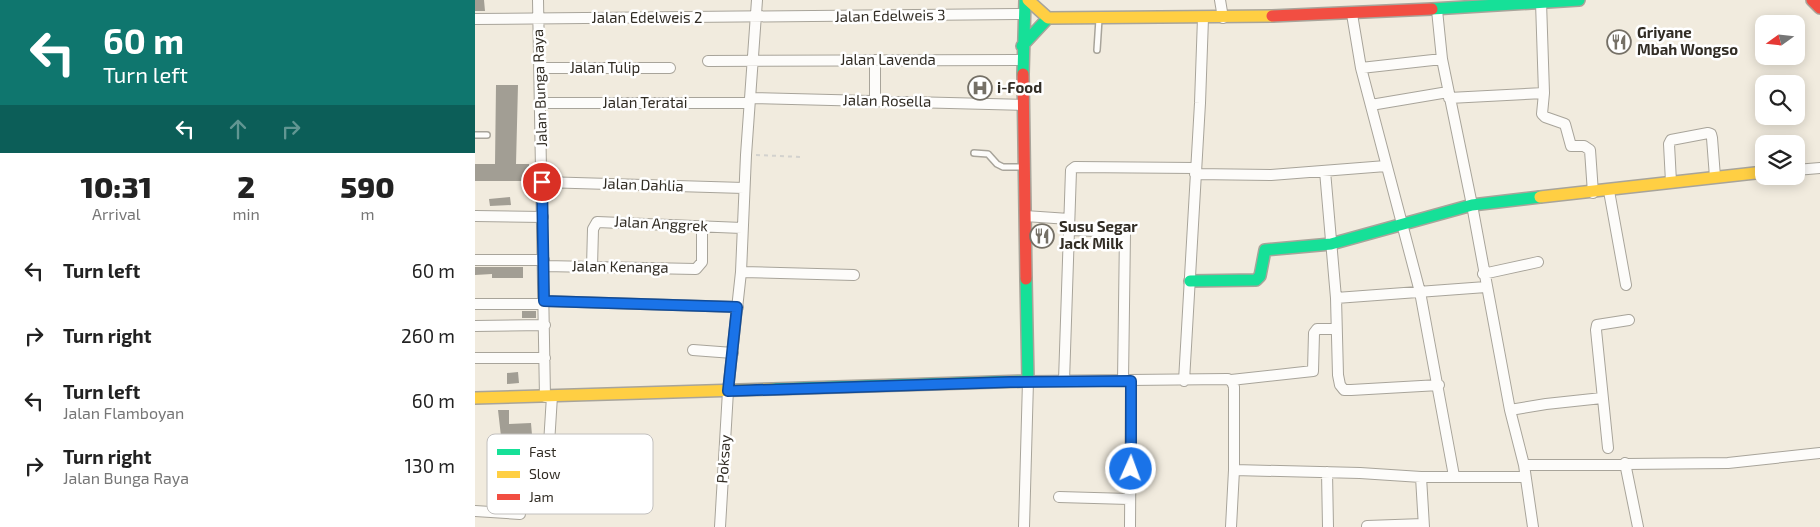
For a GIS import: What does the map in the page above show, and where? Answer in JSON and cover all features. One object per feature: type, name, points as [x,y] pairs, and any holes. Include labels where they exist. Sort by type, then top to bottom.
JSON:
[{"type":"street","name":"Jalan Bunga Raya","points":[[538,0],[543,217],[540,262],[544,302],[549,434]]},
{"type":"street","name":"Poksay","points":[[720,527],[728,391],[741,272],[744,188],[757,0]]},
{"type":"street","points":[[1023,527],[1028,382],[1022,46],[1027,0],[1048,18],[1223,18],[1352,14],[1397,5],[1437,10],[1579,0]]},
{"type":"street","points":[[1220,0],[1223,18]]},
{"type":"street","points":[[1812,0],[1820,8]]},
{"type":"street","points":[[1541,2],[1543,116],[1565,124],[1571,146],[1584,146],[1590,150],[1593,192]]},
{"type":"street","points":[[1437,10],[1442,58],[1472,205],[1483,274],[1510,410],[1524,465],[1533,527]]},
{"type":"street","name":"Jalan Edelweis 3","points":[[756,17],[1024,14]]},
{"type":"street","points":[[1352,14],[1361,68],[1420,292],[1439,385],[1454,476]]},
{"type":"street","name":"Jalan Edelweis 2","points":[[475,19],[756,17]]},
{"type":"street","points":[[1022,46],[1048,18]]},
{"type":"street","points":[[1184,381],[1203,18]]},
{"type":"street","points":[[1361,68],[1442,58]]},
{"type":"street","points":[[875,60],[875,101]]},
{"type":"street","name":"Jalan Lavenda","points":[[708,61],[1023,60]]},
{"type":"street","name":"Jalan Tulip","points":[[541,68],[670,68]]},
{"type":"street","points":[[1371,105],[1449,95],[1544,93]]},
{"type":"street","name":"Jalan Rosella","points":[[750,101],[1023,104]]},
{"type":"street","name":"Jalan Teratai","points":[[541,102],[750,101]]},
{"type":"street","points":[[1671,182],[1669,142],[1675,138],[1708,133],[1711,134],[1712,138],[1715,177]]},
{"type":"street","points":[[1064,381],[1070,171],[1073,168],[1271,175],[1386,166]]},
{"type":"street","points":[[1805,169],[1820,168]]},
{"type":"street","points":[[1325,171],[1336,298],[1337,374],[1340,385],[1345,390],[1439,385]]},
{"type":"street","points":[[1190,281],[1256,280],[1260,276],[1263,252],[1265,250],[1331,244],[1401,222],[1472,205],[1609,191],[1755,173]]},
{"type":"street","name":"Jalan Dahlia","points":[[542,182],[744,188]]},
{"type":"street","points":[[1609,191],[1626,285]]},
{"type":"street","points":[[475,216],[543,217]]},
{"type":"street","points":[[1025,216],[1125,232],[1130,527]]},
{"type":"street","name":"Jalan Anggrek","points":[[592,267],[593,229],[597,222],[742,228]]},
{"type":"street","name":"Jalan Kenanga","points":[[475,260],[540,262],[592,267],[696,269],[702,262],[702,227]]},
{"type":"street","points":[[1483,274],[1537,262]]},
{"type":"street","points":[[741,272],[853,275]]},
{"type":"street","points":[[1336,298],[1487,287]]},
{"type":"street","points":[[475,304],[544,302],[737,307]]},
{"type":"street","points":[[1608,448],[1597,325],[1629,320]]},
{"type":"street","points":[[475,326],[545,325]]},
{"type":"street","points":[[475,398],[1064,381],[1231,380],[1313,371],[1314,333],[1317,329],[1336,329]]},
{"type":"street","points":[[693,350],[733,353]]},
{"type":"street","points":[[475,358],[545,358]]},
{"type":"street","points":[[1231,380],[1234,387],[1234,470],[1231,527]]},
{"type":"street","points":[[1510,410],[1603,398]]},
{"type":"street","points":[[1524,465],[1728,463],[1820,453]]},
{"type":"street","points":[[1625,463],[1638,527]]},
{"type":"street","points":[[1234,470],[1421,477],[1525,477]]},
{"type":"street","points":[[1327,472],[1328,527]]},
{"type":"street","points":[[1367,526],[1424,526],[1421,477]]},
{"type":"street","points":[[1059,497],[1129,499]]},
{"type":"lane","points":[[1097,50],[1099,18]]},
{"type":"lane","points":[[475,135],[487,135]]},
{"type":"lane","points":[[974,153],[988,154],[997,164],[1003,167],[1025,167]]},
{"type":"path","points":[[746,155],[802,157]]},
{"type":"building","points":[[475,0],[484,0],[485,11],[475,11]]},
{"type":"building","name":"i-Food","points":[[973,78],[986,79],[986,97],[973,97]]},
{"type":"building","points":[[496,85],[518,85],[516,164],[529,164],[529,181],[475,181],[475,164],[495,164]]},
{"type":"building","points":[[510,197],[511,205],[490,206],[489,199]]},
{"type":"building","points":[[475,267],[523,267],[523,278],[492,278],[492,274],[475,275]]},
{"type":"building","points":[[522,311],[536,311],[536,318],[522,318]]},
{"type":"building","points":[[518,372],[519,383],[507,384],[507,373]]},
{"type":"building","points":[[498,410],[509,410],[509,424],[531,423],[532,434],[501,434]]},
{"type":"traffic: fast","points":[[1023,74],[1025,0]]},
{"type":"traffic: fast","points":[[1432,9],[1579,0]]},
{"type":"traffic: fast","points":[[1022,46],[1048,18]]},
{"type":"traffic: fast","points":[[1190,281],[1256,280],[1260,276],[1265,250],[1331,244],[1472,205],[1540,197]]},
{"type":"traffic: fast","points":[[773,389],[1028,381],[1026,279]]},
{"type":"traffic: slow","points":[[1028,0],[1048,18],[1272,16]]},
{"type":"traffic: slow","points":[[1540,197],[1755,173]]},
{"type":"traffic: slow","points":[[475,398],[773,389]]},
{"type":"traffic: jam","points":[[1812,0],[1820,8]]},
{"type":"traffic: jam","points":[[1272,16],[1432,9]]},
{"type":"traffic: jam","points":[[1023,74],[1026,279]]},
{"type":"place","name":"Griyane Mbah Wongso","points":[[1619,42]]},
{"type":"place","name":"i-Food","points":[[980,88]]},
{"type":"place","name":"Susu Segar Jack Milk","points":[[1042,236]]},
{"type":"route","points":[[542,182],[544,301],[737,307],[728,391],[1010,382],[1131,381],[1131,469]]}]
